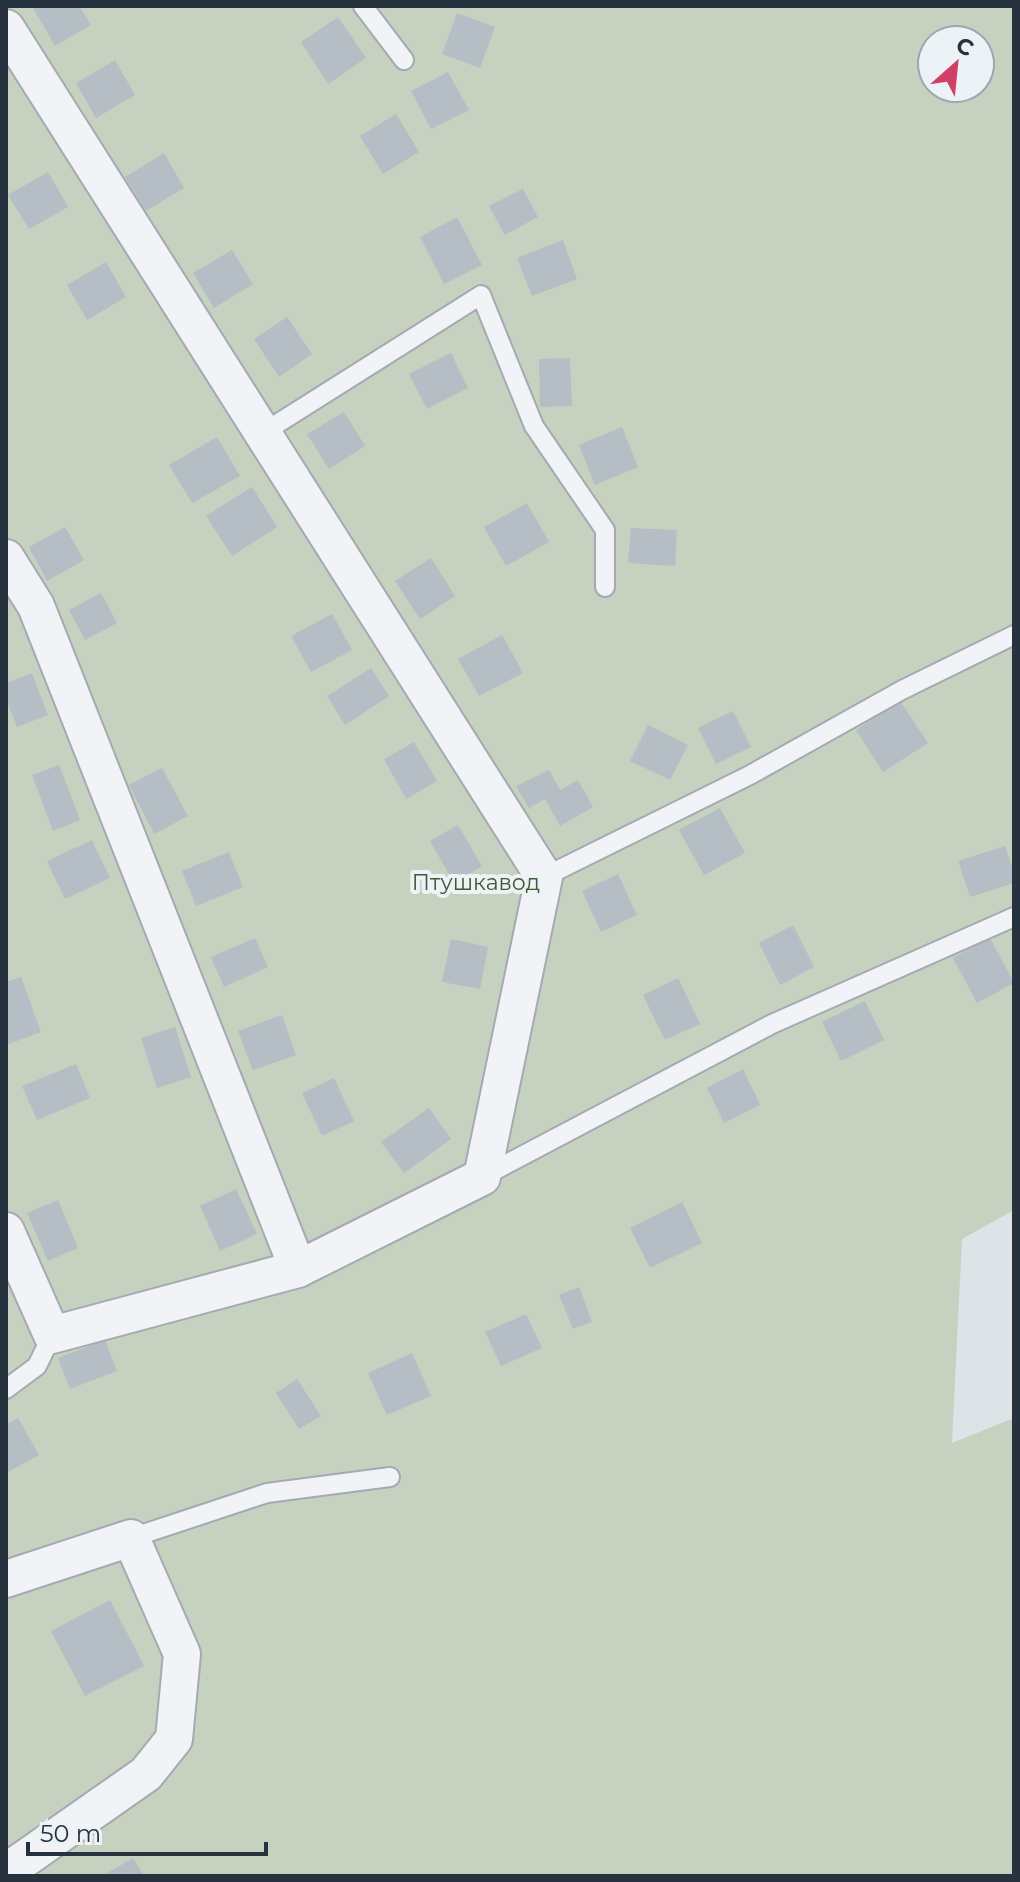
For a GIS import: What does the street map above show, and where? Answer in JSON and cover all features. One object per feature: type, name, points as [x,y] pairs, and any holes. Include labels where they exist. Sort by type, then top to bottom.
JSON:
[{"type":"street","points":[[6,28],[544,877],[482,1177],[298,1269],[52,1335],[6,1231]]},
{"type":"street","points":[[6,558],[36,606],[298,1269]]},
{"type":"street","points":[[6,1579],[131,1538],[182,1654],[174,1739],[146,1774],[6,1872]]},
{"type":"lane","points":[[363,6],[404,60]]},
{"type":"lane","points":[[261,434],[481,295],[534,426],[605,530],[605,587]]},
{"type":"lane","points":[[544,877],[750,775],[902,690],[1014,635]]},
{"type":"lane","points":[[482,1177],[772,1024],[1014,917]]},
{"type":"lane","points":[[6,1389],[37,1366],[52,1335]]},
{"type":"lane","points":[[131,1538],[267,1493],[390,1477]]},
{"type":"green space","name":"Птушкавод","points":[[6,6],[1014,6],[1014,1210],[962,1239],[952,1443],[1014,1418],[1014,1876],[6,1876]]},
{"type":"building","points":[[32,6],[79,6],[91,25],[55,46]]},
{"type":"building","points":[[457,13],[495,27],[480,68],[442,54]]},
{"type":"building","points":[[338,17],[366,58],[328,84],[301,42]]},
{"type":"building","points":[[115,60],[135,95],[96,118],[76,83]]},
{"type":"building","points":[[448,72],[469,110],[431,129],[411,91]]},
{"type":"building","points":[[396,114],[419,152],[383,174],[360,136]]},
{"type":"building","points":[[164,153],[184,188],[146,211],[125,177]]},
{"type":"building","points":[[48,172],[68,207],[29,229],[8,195]]},
{"type":"building","points":[[523,189],[538,217],[505,235],[489,206]]},
{"type":"building","points":[[457,217],[482,265],[444,284],[420,237]]},
{"type":"building","points":[[563,240],[577,279],[532,296],[517,258]]},
{"type":"building","points":[[232,250],[253,284],[214,308],[193,273]]},
{"type":"building","points":[[106,262],[126,297],[87,320],[67,285]]},
{"type":"building","points":[[287,317],[312,354],[279,377],[254,339]]},
{"type":"building","points":[[451,353],[468,388],[427,409],[409,374]]},
{"type":"building","points":[[570,358],[572,406],[540,407],[539,359]]},
{"type":"building","points":[[344,412],[365,446],[329,469],[307,434]]},
{"type":"building","points":[[622,427],[638,467],[595,485],[579,445]]},
{"type":"building","points":[[217,437],[240,476],[192,503],[169,465]]},
{"type":"building","points":[[252,487],[277,527],[232,556],[206,516]]},
{"type":"building","points":[[527,503],[549,542],[506,566],[484,527]]},
{"type":"building","points":[[65,527],[84,560],[47,581],[29,547]]},
{"type":"building","points":[[631,528],[677,530],[675,566],[628,563]]},
{"type":"building","points":[[431,558],[455,596],[420,619],[395,581]]},
{"type":"building","points":[[101,593],[117,623],[85,640],[69,610]]},
{"type":"building","points":[[332,614],[352,650],[311,672],[291,636]]},
{"type":"building","points":[[502,635],[523,673],[479,696],[458,659]]},
{"type":"building","points":[[371,668],[389,696],[345,725],[327,696]]},
{"type":"building","points":[[32,673],[48,715],[17,727],[6,699],[6,683]]},
{"type":"building","points":[[900,701],[928,743],[883,772],[856,730]]},
{"type":"building","points":[[733,711],[751,747],[716,764],[698,728]]},
{"type":"building","points":[[648,725],[688,745],[670,780],[630,761]]},
{"type":"building","points":[[414,742],[437,781],[406,799],[384,759]]},
{"type":"building","points":[[59,765],[80,820],[53,831],[32,775]]},
{"type":"building","points":[[162,768],[188,816],[154,834],[129,785]]},
{"type":"building","points":[[549,770],[560,790],[578,780],[593,807],[560,826],[545,799],[529,808],[516,786]]},
{"type":"building","points":[[720,808],[745,853],[704,875],[679,830]]},
{"type":"building","points":[[458,825],[482,866],[454,883],[430,841]]},
{"type":"building","points":[[92,840],[110,878],[65,899],[47,861]]},
{"type":"building","points":[[1005,846],[1014,883],[970,897],[958,861]]},
{"type":"building","points":[[229,852],[243,887],[196,906],[182,871]]},
{"type":"building","points":[[618,874],[637,915],[601,932],[582,891]]},
{"type":"building","points":[[793,925],[814,967],[780,985],[759,943]]},
{"type":"building","points":[[255,938],[268,967],[224,987],[211,957]]},
{"type":"building","points":[[990,938],[1014,983],[977,1003],[953,958]]},
{"type":"building","points":[[451,939],[488,947],[480,989],[442,982]]},
{"type":"building","points":[[21,977],[41,1032],[6,1045],[6,982]]},
{"type":"building","points":[[678,978],[700,1024],[665,1040],[643,995]]},
{"type":"building","points":[[865,1001],[884,1040],[841,1061],[822,1022]]},
{"type":"building","points":[[282,1015],[296,1055],[253,1070],[238,1031]]},
{"type":"building","points":[[175,1027],[191,1077],[157,1088],[141,1038]]},
{"type":"building","points":[[76,1064],[90,1098],[37,1120],[22,1086]]},
{"type":"building","points":[[743,1069],[760,1105],[724,1123],[707,1088]]},
{"type":"building","points":[[334,1078],[354,1121],[322,1136],[302,1093]]},
{"type":"building","points":[[429,1108],[451,1139],[404,1173],[381,1142]]},
{"type":"building","points":[[236,1189],[257,1234],[220,1251],[200,1206]]},
{"type":"building","points":[[58,1200],[78,1248],[48,1261],[27,1213]]},
{"type":"building","points":[[682,1202],[702,1243],[650,1268],[630,1228]]},
{"type":"building","points":[[579,1287],[592,1322],[573,1329],[559,1295]]},
{"type":"building","points":[[526,1314],[542,1348],[501,1366],[485,1332]]},
{"type":"building","points":[[105,1340],[117,1371],[70,1389],[58,1358]]},
{"type":"building","points":[[412,1353],[431,1396],[387,1415],[368,1373]]},
{"type":"building","points":[[297,1379],[321,1416],[299,1429],[276,1393]]},
{"type":"building","points":[[18,1418],[39,1455],[6,1473],[6,1425]]},
{"type":"building","points":[[110,1600],[144,1666],[85,1696],[51,1631]]},
{"type":"building","points":[[133,1858],[144,1876],[102,1876]]}]
